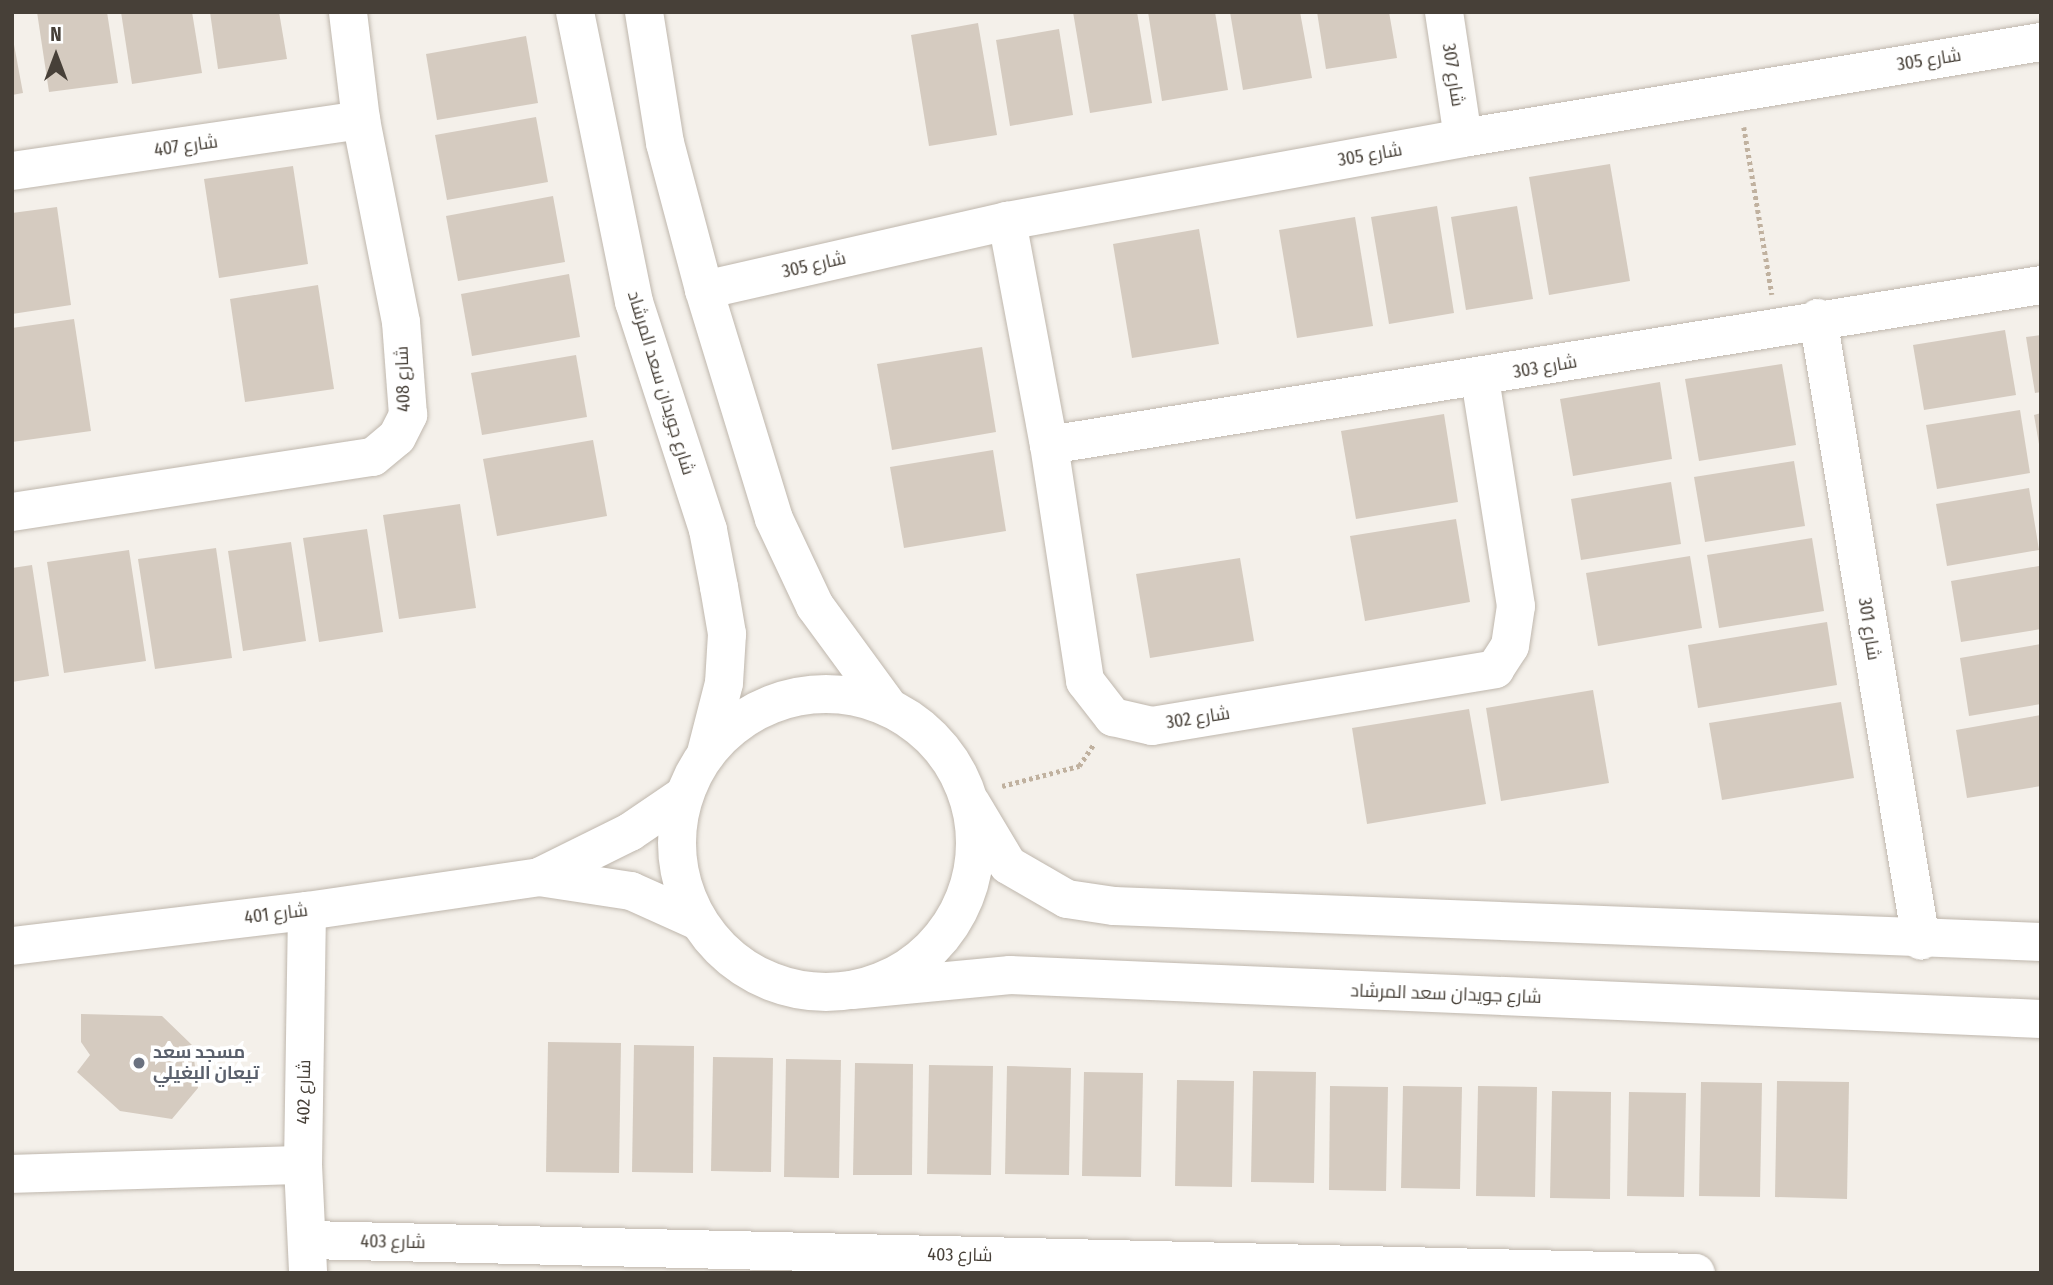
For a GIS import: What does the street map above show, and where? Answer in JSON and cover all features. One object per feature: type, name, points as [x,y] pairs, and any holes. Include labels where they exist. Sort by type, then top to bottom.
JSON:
[{"type":"street","name":"شارع 408","points":[[12,512],[373,457],[397,437],[408,415],[401,323],[361,120],[348,12]]},
{"type":"street","name":"شارع جويدان سعد المرشاد","points":[[575,12],[634,302],[708,530],[723,611],[727,634],[724,683],[706,752]]},
{"type":"street","points":[[644,12],[665,143],[704,290],[774,519],[815,606],[888,707]]},
{"type":"street","name":"شارع 307","points":[[1444,12],[1463,138]]},
{"type":"street","name":"شارع 305","points":[[704,290],[1007,221],[1463,138],[1738,92],[2035,32]]},
{"type":"street","name":"شارع 407","points":[[12,171],[361,120]]},
{"type":"street","points":[[1007,221],[1049,445],[1084,681],[1113,717]]},
{"type":"street","name":"شارع 303","points":[[1049,445],[1480,379],[1818,318],[2041,285]]},
{"type":"street","name":"شارع 301","points":[[1818,318],[1921,941]]},
{"type":"street","name":"شارع 302","points":[[1113,717],[1152,726],[1495,669],[1510,646],[1516,606],[1480,379]]},
{"type":"street","points":[[698,921],[681,882],[676,839],[683,796],[706,752],[743,719],[789,698],[839,694],[888,707],[925,731],[953,764],[971,803],[1008,865],[1067,899],[1114,906],[1921,941],[2041,943]]},
{"type":"street","name":"شارع 401","points":[[539,877],[630,832],[683,796]]},
{"type":"street","points":[[852,990],[905,968],[928,953],[953,922],[970,886],[976,846],[971,803]]},
{"type":"street","name":"شارع 401","points":[[12,946],[307,911],[539,877],[631,891],[698,921]]},
{"type":"street","name":"شارع 402","points":[[307,911],[303,1165],[308,1256]]},
{"type":"street","name":"شارع جويدان سعد المرشاد","points":[[698,921],[727,955],[765,979],[807,991],[852,990],[1010,975],[2041,1019]]},
{"type":"street","points":[[12,1174],[303,1165]]},
{"type":"street","name":"شارع 403","points":[[308,1256],[1696,1273]]},
{"type":"path","points":[[1738,92],[1777,325]]},
{"type":"path","points":[[971,803],[1012,780],[1079,766],[1113,717]]},
{"type":"building","points":[[37,12],[107,12],[118,83],[49,92]]},
{"type":"building","points":[[121,12],[192,12],[202,73],[132,84]]},
{"type":"building","points":[[210,12],[279,12],[287,59],[218,69]]},
{"type":"building","points":[[1073,12],[1137,12],[1152,103],[1090,113]]},
{"type":"building","points":[[1148,12],[1215,12],[1228,90],[1162,101]]},
{"type":"building","points":[[1230,12],[1300,12],[1312,78],[1243,90]]},
{"type":"building","points":[[1317,12],[1389,12],[1397,58],[1326,69]]},
{"type":"building","points":[[978,23],[997,135],[929,146],[911,35]]},
{"type":"building","points":[[1059,29],[1073,115],[1010,126],[996,40]]},
{"type":"building","points":[[12,34],[23,93],[12,95]]},
{"type":"building","points":[[526,36],[538,103],[437,120],[426,54]]},
{"type":"building","points":[[536,117],[548,182],[447,200],[435,135]]},
{"type":"building","points":[[1610,164],[1630,281],[1549,295],[1529,177]]},
{"type":"building","points":[[293,166],[308,264],[219,278],[204,179]]},
{"type":"building","points":[[553,196],[565,262],[458,281],[446,216]]},
{"type":"building","points":[[1437,206],[1454,313],[1389,324],[1371,217]]},
{"type":"building","points":[[1517,206],[1533,299],[1466,310],[1451,217]]},
{"type":"building","points":[[57,207],[71,305],[12,314],[12,213]]},
{"type":"building","points":[[1355,217],[1373,326],[1297,338],[1279,230]]},
{"type":"building","points":[[1199,229],[1219,344],[1132,358],[1113,244]]},
{"type":"building","points":[[569,274],[580,337],[472,356],[461,294]]},
{"type":"building","points":[[318,285],[334,389],[245,402],[230,299]]},
{"type":"building","points":[[74,319],[91,431],[12,442],[12,328]]},
{"type":"building","points":[[2005,330],[2016,395],[1924,410],[1913,345]]},
{"type":"building","points":[[2041,335],[2041,392],[2035,393],[2026,337]]},
{"type":"building","points":[[982,347],[996,432],[892,450],[877,364]]},
{"type":"building","points":[[576,355],[587,417],[482,435],[471,373]]},
{"type":"building","points":[[1782,364],[1796,445],[1699,461],[1685,379]]},
{"type":"building","points":[[1660,382],[1672,459],[1573,476],[1560,399]]},
{"type":"building","points":[[2020,410],[2030,473],[1937,489],[1926,425]]},
{"type":"building","points":[[2041,413],[2041,444],[2039,444],[2034,415]]},
{"type":"building","points":[[1444,414],[1458,502],[1356,519],[1341,431]]},
{"type":"building","points":[[593,440],[607,516],[497,536],[483,459]]},
{"type":"building","points":[[993,450],[1006,531],[904,548],[890,467]]},
{"type":"building","points":[[1794,461],[1805,526],[1705,542],[1694,477]]},
{"type":"building","points":[[1671,482],[1681,544],[1581,560],[1571,499]]},
{"type":"building","points":[[2029,488],[2039,550],[1947,566],[1936,504]]},
{"type":"building","points":[[460,504],[476,608],[399,619],[383,515]]},
{"type":"building","points":[[1456,519],[1470,602],[1365,621],[1350,536]]},
{"type":"building","points":[[367,529],[383,632],[319,642],[303,538]]},
{"type":"building","points":[[1812,538],[1824,611],[1719,628],[1707,555]]},
{"type":"building","points":[[291,542],[306,641],[243,651],[228,551]]},
{"type":"building","points":[[216,548],[232,658],[155,669],[138,559]]},
{"type":"building","points":[[129,550],[146,661],[64,673],[47,562]]},
{"type":"building","points":[[1690,556],[1702,628],[1598,646],[1586,573]]},
{"type":"building","points":[[1240,558],[1254,641],[1150,658],[1136,574]]},
{"type":"building","points":[[32,565],[49,676],[12,682],[12,568]]},
{"type":"building","points":[[2039,566],[2041,629],[1961,642],[1951,581]]},
{"type":"building","points":[[1827,622],[1837,685],[1698,708],[1688,645]]},
{"type":"building","points":[[2041,644],[2041,704],[1969,716],[1960,658]]},
{"type":"building","points":[[1593,690],[1609,783],[1501,801],[1486,708]]},
{"type":"building","points":[[1841,702],[1854,778],[1722,800],[1709,723]]},
{"type":"building","points":[[1469,709],[1486,804],[1367,824],[1352,728]]},
{"type":"building","points":[[2041,715],[2041,786],[1967,798],[1956,730]]},
{"type":"building","name":"مسجد سعد تيعان البغيلي","points":[[81,1014],[162,1016],[192,1045],[198,1088],[172,1119],[120,1111],[77,1072],[90,1055],[81,1042]]},
{"type":"building","points":[[548,1042],[621,1043],[619,1173],[546,1172]]},
{"type":"building","points":[[634,1045],[694,1046],[693,1173],[632,1172]]},
{"type":"building","points":[[713,1057],[773,1058],[771,1172],[711,1171]]},
{"type":"building","points":[[786,1059],[841,1060],[839,1178],[784,1177]]},
{"type":"building","points":[[855,1063],[913,1064],[912,1175],[853,1175]]},
{"type":"building","points":[[929,1065],[993,1066],[991,1175],[927,1174]]},
{"type":"building","points":[[1007,1066],[1071,1068],[1069,1175],[1005,1174]]},
{"type":"building","points":[[1253,1071],[1316,1072],[1314,1183],[1251,1182]]},
{"type":"building","points":[[1084,1072],[1143,1073],[1141,1177],[1082,1176]]},
{"type":"building","points":[[1177,1080],[1234,1081],[1232,1187],[1175,1186]]},
{"type":"building","points":[[1777,1081],[1849,1082],[1847,1199],[1775,1197]]},
{"type":"building","points":[[1701,1082],[1762,1083],[1760,1197],[1699,1196]]},
{"type":"building","points":[[1330,1086],[1388,1087],[1386,1191],[1329,1190]]},
{"type":"building","points":[[1403,1086],[1462,1087],[1460,1189],[1401,1188]]},
{"type":"building","points":[[1478,1086],[1537,1087],[1535,1197],[1476,1196]]},
{"type":"building","points":[[1552,1091],[1611,1092],[1610,1199],[1550,1198]]},
{"type":"building","points":[[1629,1092],[1686,1093],[1684,1197],[1627,1196]]},
{"type":"place","name":"مسجد سعد تيعان البغيلي","points":[[139,1063]]}]
